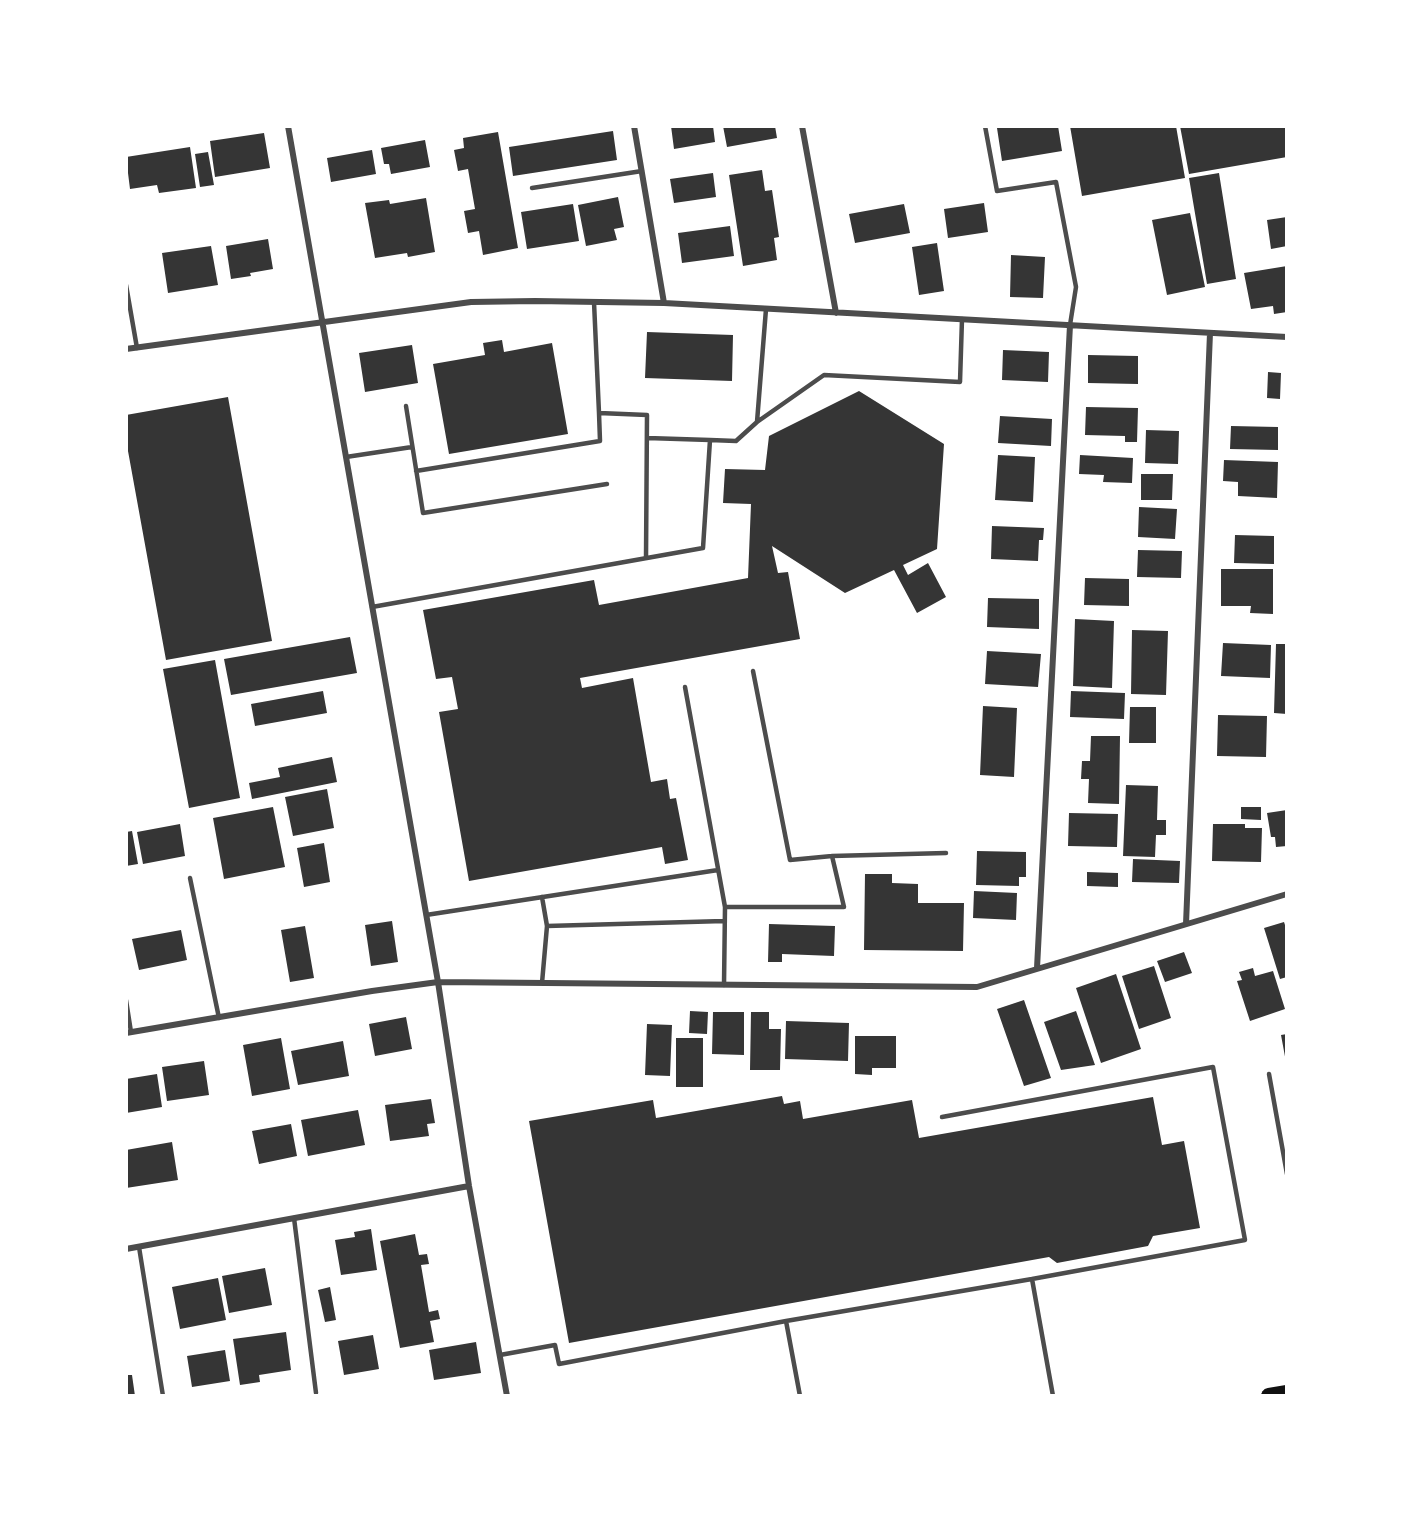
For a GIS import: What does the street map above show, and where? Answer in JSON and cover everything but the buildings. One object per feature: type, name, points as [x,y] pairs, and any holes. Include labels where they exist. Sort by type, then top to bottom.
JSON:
[{"type":"highway","points":[[1269,1396],[1287,1393]]},
{"type":"street","points":[[288,126],[438,982],[469,1186],[507,1396]]},
{"type":"street","points":[[634,126],[664,303]]},
{"type":"street","points":[[802,126],[836,313]]},
{"type":"street","points":[[126,349],[471,302],[664,303],[1287,337]]},
{"type":"street","points":[[1037,969],[1070,325]]},
{"type":"street","points":[[1186,924],[1210,333]]},
{"type":"street","points":[[129,1033],[372,991],[438,982],[977,987],[1287,894]]},
{"type":"street","points":[[126,1249],[469,1186]]},
{"type":"lane","points":[[985,126],[997,192],[1056,182],[1076,286],[1070,325]]},
{"type":"lane","points":[[531,188],[642,171]]},
{"type":"lane","points":[[126,285],[137,348]]},
{"type":"lane","points":[[416,471],[600,441],[594,302]]},
{"type":"lane","points":[[757,422],[766,309]]},
{"type":"lane","points":[[647,438],[736,441],[757,422],[824,375],[960,382],[962,319]]},
{"type":"lane","points":[[406,406],[423,513],[607,484]]},
{"type":"lane","points":[[599,413],[647,415],[646,558]]},
{"type":"lane","points":[[372,607],[703,548],[710,440]]},
{"type":"lane","points":[[346,457],[412,447]]},
{"type":"lane","points":[[753,671],[789,860],[832,856],[946,853]]},
{"type":"lane","points":[[685,687],[725,907],[724,985]]},
{"type":"lane","points":[[725,907],[844,907],[832,856]]},
{"type":"lane","points":[[426,915],[718,870]]},
{"type":"lane","points":[[190,878],[219,1018]]},
{"type":"lane","points":[[542,897],[547,926],[542,983]]},
{"type":"lane","points":[[547,926],[724,921]]},
{"type":"lane","points":[[126,1000],[129,1033]]},
{"type":"lane","points":[[500,1355],[555,1345],[559,1364],[786,1321],[1245,1240],[1213,1067],[942,1117]]},
{"type":"lane","points":[[1269,1074],[1287,1174]]},
{"type":"lane","points":[[294,1218],[316,1393]]},
{"type":"lane","points":[[138,1246],[163,1396]]},
{"type":"lane","points":[[1032,1279],[1053,1396]]},
{"type":"lane","points":[[786,1321],[800,1396]]}]
